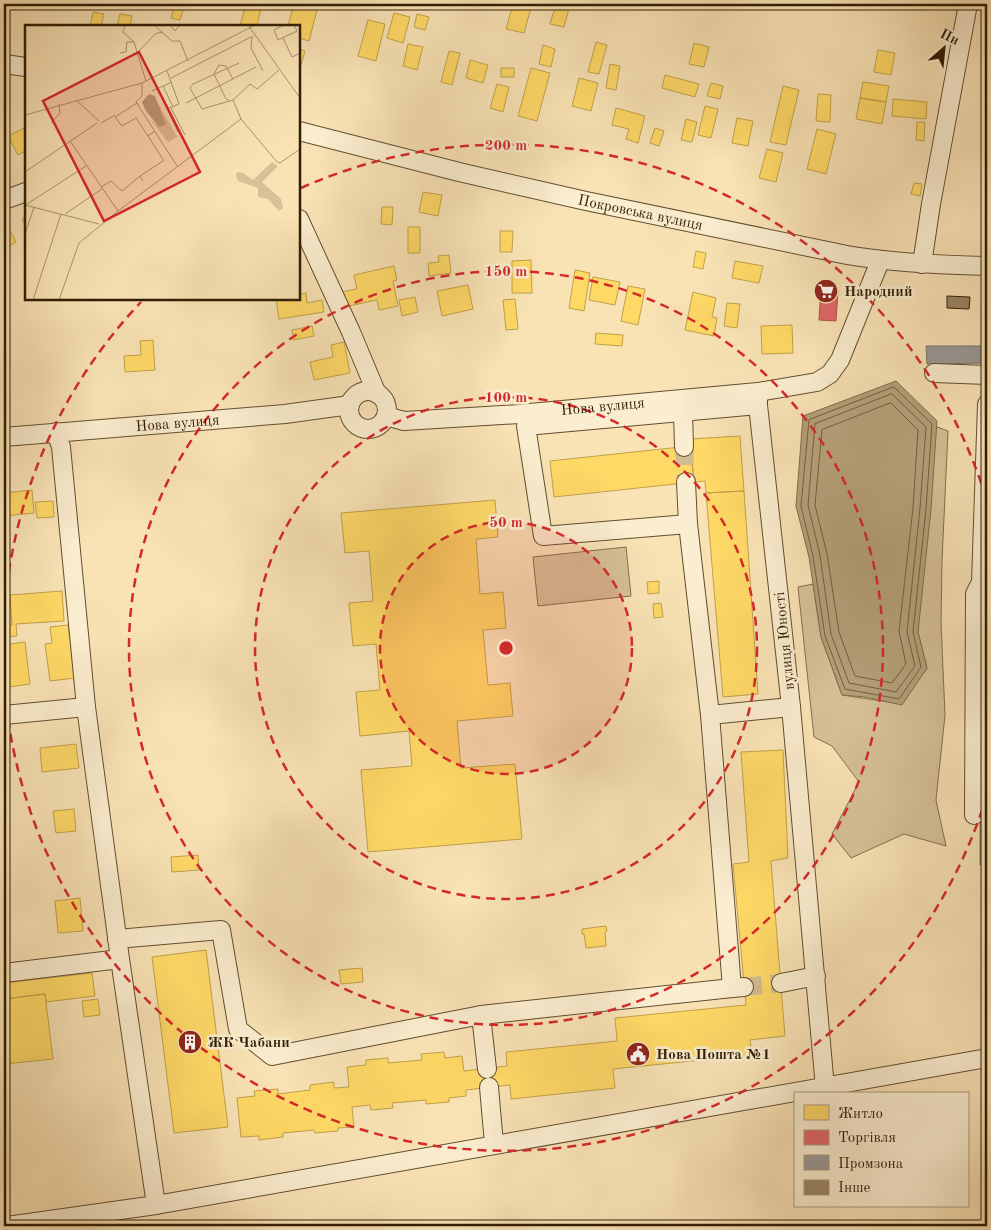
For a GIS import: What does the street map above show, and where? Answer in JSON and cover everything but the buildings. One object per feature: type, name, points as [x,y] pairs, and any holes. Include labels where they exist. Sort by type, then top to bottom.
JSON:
[{"type":"street","points":[[922,264],[931,204],[968,4]]},
{"type":"street","points":[[4,64],[25,67]]},
{"type":"street","name":"Покровська вулиця","points":[[300,131],[586,202],[880,261],[987,266]]},
{"type":"street","points":[[4,200],[25,192]]},
{"type":"street","points":[[300,221],[377,394],[386,403],[386,416],[378,426],[372,429],[359,427],[350,418],[350,405],[353,399],[364,392],[377,394]]},
{"type":"street","points":[[688,524],[543,536],[526,426],[683,412],[758,399],[817,382],[830,374],[840,360],[880,261]]},
{"type":"street","points":[[934,373],[987,374]]},
{"type":"street","name":"Нова вулиця","points":[[386,416],[404,421],[432,420],[758,399]]},
{"type":"street","name":"вулиця Юності","points":[[758,399],[791,707],[825,1088]]},
{"type":"street","points":[[974,815],[975,594],[984,583],[987,404]]},
{"type":"street","name":"Нова вулиця","points":[[4,437],[285,414],[350,405]]},
{"type":"street","points":[[683,412],[684,447]]},
{"type":"street","points":[[56,432],[61,447],[86,707],[156,1205]]},
{"type":"street","points":[[117,938],[221,930],[238,1030],[272,1056],[481,1015],[738,988],[688,524],[686,482]]},
{"type":"street","points":[[4,715],[86,707]]},
{"type":"street","points":[[710,715],[791,707]]},
{"type":"street","points":[[4,973],[120,959]]},
{"type":"street","points":[[781,983],[816,976]]},
{"type":"street","points":[[481,1015],[487,1069]]},
{"type":"street","points":[[801,1092],[987,1058]]},
{"type":"street","points":[[489,1087],[494,1144]]},
{"type":"street","points":[[7,1226],[156,1205],[494,1144],[794,1093]]},
{"type":"shaded area","points":[[929,424],[948,431],[941,623],[945,715],[936,800],[946,846],[904,834],[851,858],[832,834],[859,782],[832,746],[814,737],[798,587],[813,584],[821,637],[842,695],[902,704],[927,668],[918,632]]},
{"type":"shaded area","points":[[626,547],[631,596],[538,606],[533,557]]},
{"type":"water","points":[[896,381],[937,421],[931,509],[918,632],[927,668],[902,705],[865,697],[842,695],[821,637],[809,557],[796,506],[803,416]]},
{"type":"tunnel","points":[[684,447],[686,482]]},
{"type":"tunnel","points":[[744,987],[781,983]]},
{"type":"place","name":"Народний","points":[[826,291]]},
{"type":"place","name":"ЖК Чабани","points":[[190,1042]]},
{"type":"place","name":"Нова Пошта №1","points":[[638,1054]]}]
